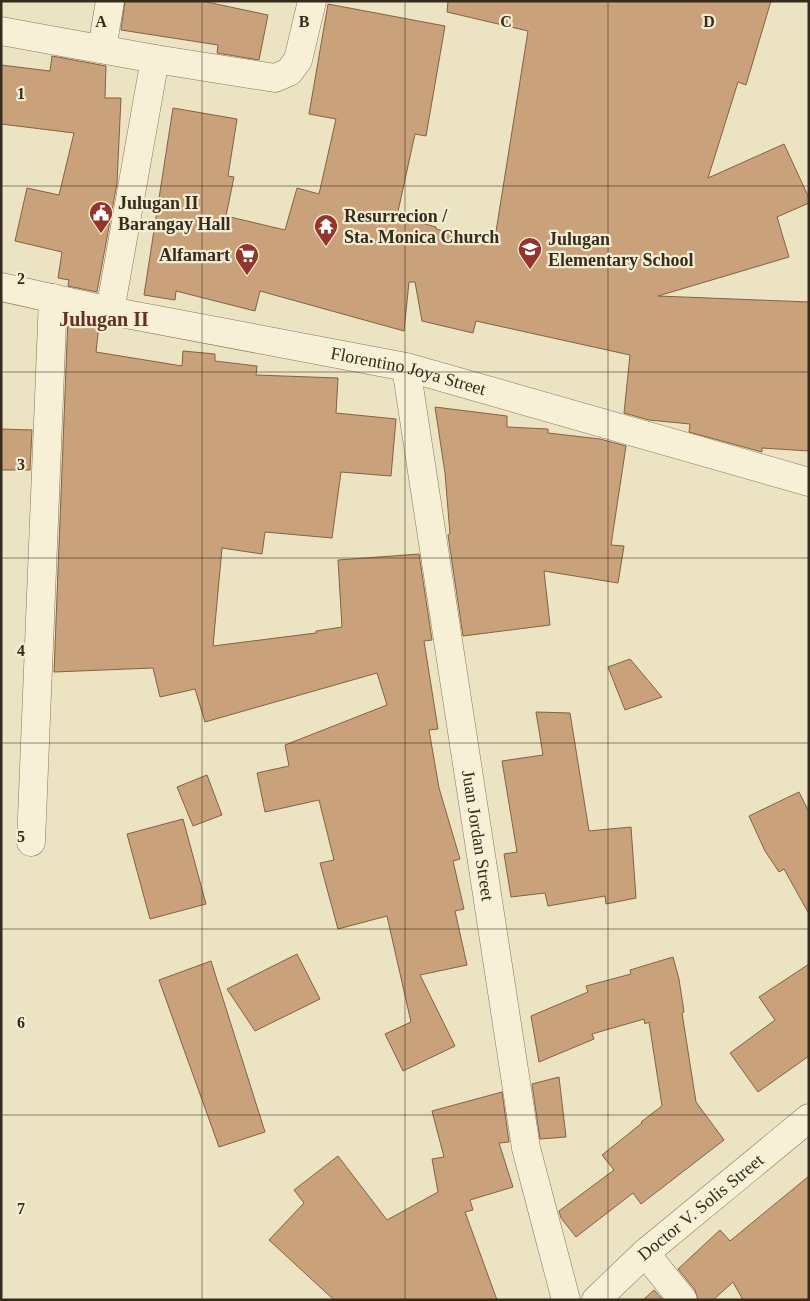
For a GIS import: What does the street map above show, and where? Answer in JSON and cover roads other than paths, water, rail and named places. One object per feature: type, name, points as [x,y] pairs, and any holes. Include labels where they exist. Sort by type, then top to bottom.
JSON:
[{"type":"street","points":[[102,49],[110,1]]},
{"type":"street","points":[[1,31],[155,59],[275,78],[289,72],[298,60],[312,1]]},
{"type":"street","points":[[110,310],[155,59]]},
{"type":"street","name":"Florentino Joya Street","points":[[1,286],[110,310],[406,367],[809,482]]},
{"type":"street","points":[[31,842],[53,298]]},
{"type":"street","name":"Juan Jordan Street","points":[[406,367],[526,1148],[566,1300]]},
{"type":"street","name":"Doctor V. Solis Street","points":[[596,1300],[645,1253],[809,1118]]},
{"type":"street","points":[[645,1253],[683,1300]]},
{"type":"place","name":"Julugan II Barangay Hall","points":[[101,234]]},
{"type":"place","name":"Resurrecion / Sta. Monica Church","points":[[326,247]]},
{"type":"place","name":"Julugan Elementary School","points":[[530,270]]},
{"type":"place","name":"Alfamart","points":[[247,276]]},
{"type":"district","name":"Julugan II","points":[[104,319]]}]
